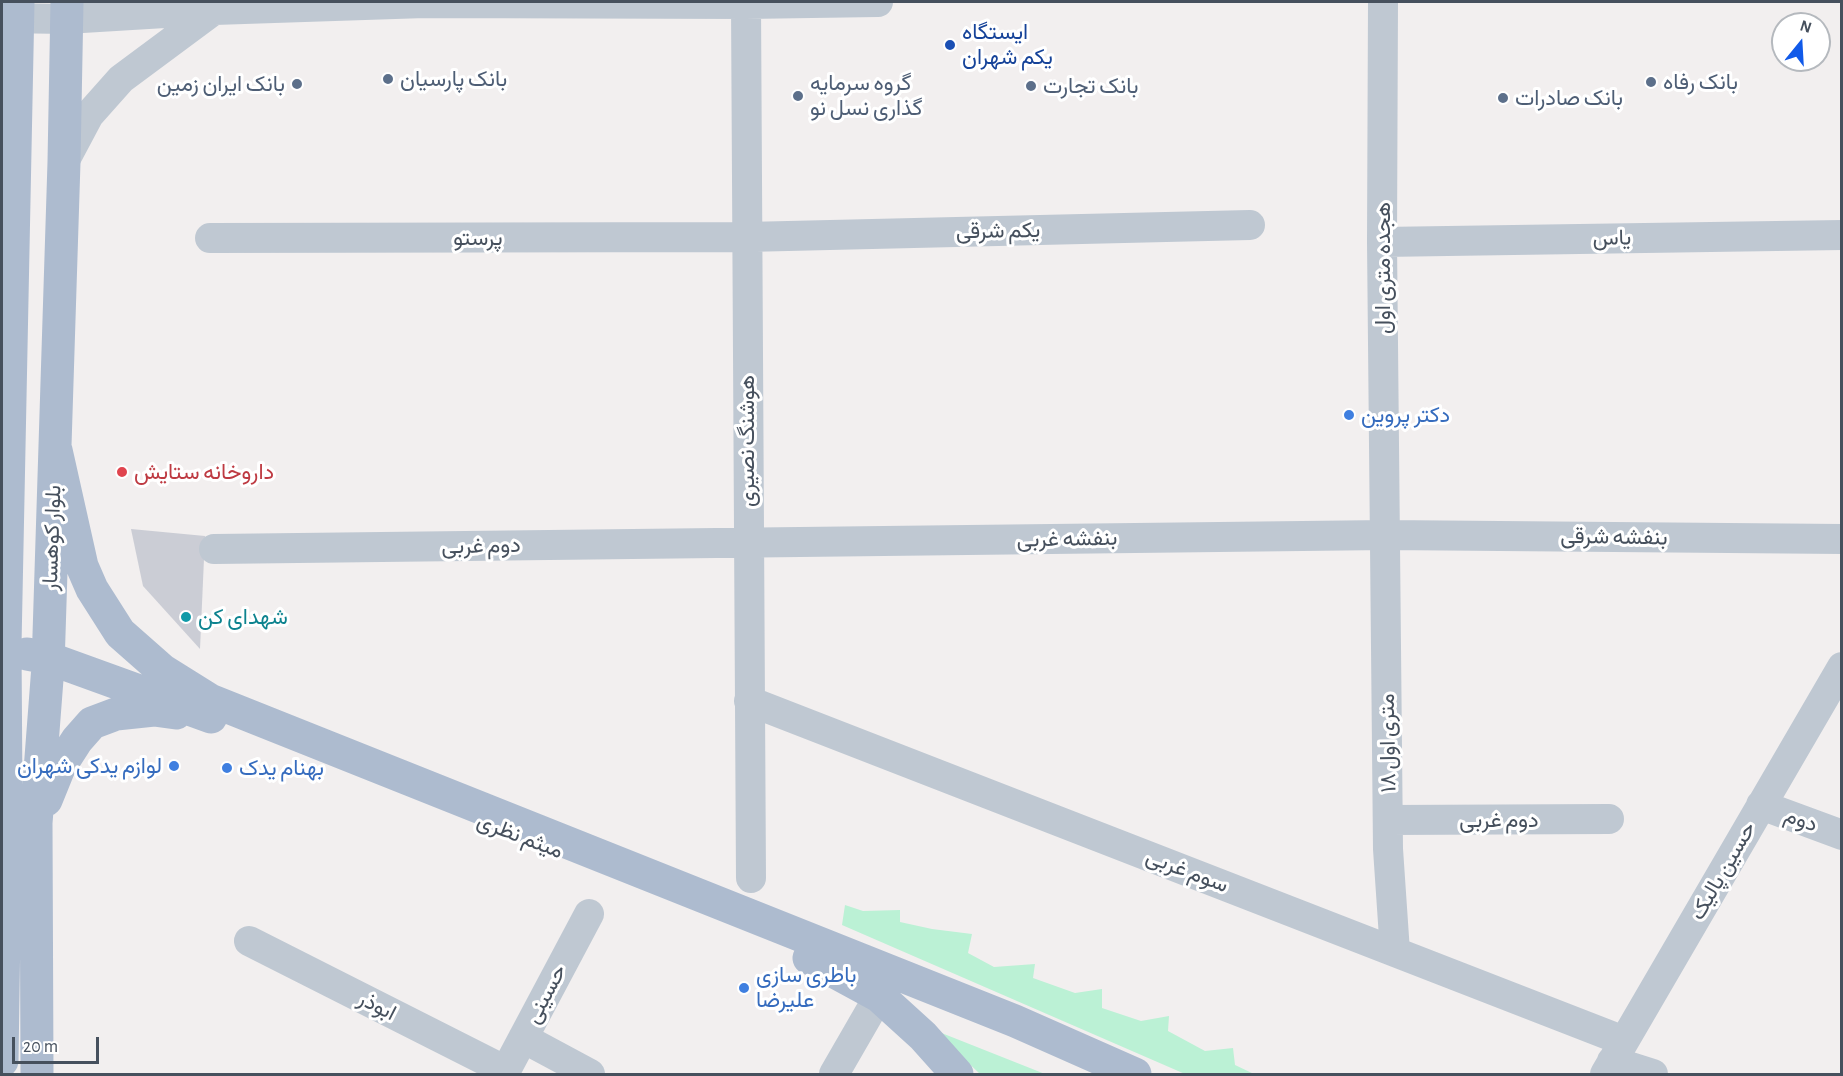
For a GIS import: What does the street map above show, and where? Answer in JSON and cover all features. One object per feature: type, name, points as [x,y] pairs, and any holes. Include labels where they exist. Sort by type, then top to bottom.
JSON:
[{"type":"main road","name":"بلوار کوهسار","points":[[37,1074],[36,823],[48,658],[56,450],[66,10]]},
{"type":"main road","name":"بلوار کوهسار","points":[[2,1061],[12,12]]},
{"type":"main road","points":[[56,450],[82,566],[92,589],[120,633],[162,670],[210,700],[1015,1021],[1135,1074]]},
{"type":"main road","name":"میثم نظری","points":[[5,651],[48,658],[210,716],[590,863],[767,935],[879,996],[923,1036],[957,1074]]},
{"type":"main road","points":[[36,823],[59,768],[77,740],[92,723],[116,714],[154,710],[210,716]]},
{"type":"street","points":[[12,12],[425,2],[746,4],[878,2]]},
{"type":"street","name":"هجده متری اول","points":[[1383,2],[1382,242],[1386,535]]},
{"type":"street","name":"هوشنگ نصیری","points":[[746,4],[751,878]]},
{"type":"street","points":[[64,162],[89,115],[121,79],[206,6]]},
{"type":"street","name":"یکم شرقی","points":[[746,237],[1250,225]]},
{"type":"street","name":"یاس","points":[[1382,242],[1842,235]]},
{"type":"street","name":"پرستو","points":[[210,238],[746,237]]},
{"type":"street","name":"بنفشه غربی","points":[[748,542],[1386,535]]},
{"type":"street","name":"بنفشه شرقی","points":[[1386,535],[1842,539]]},
{"type":"street","name":"۱۸ متری اول","points":[[1386,535],[1389,849],[1395,952]]},
{"type":"street","name":"دوم غربی","points":[[214,549],[748,542]]},
{"type":"street","name":"حسین پالیک","points":[[1614,1059],[1839,675]]},
{"type":"street","name":"سوم غربی","points":[[749,701],[1395,952],[1614,1059],[1653,1074]]},
{"type":"street","name":"دوم","points":[[1761,806],[1842,835]]},
{"type":"street","name":"دوم غربی","points":[[1389,820],[1609,819]]},
{"type":"street","name":"حسینی","points":[[505,1073],[589,914]]},
{"type":"street","name":"ابوذر","points":[[249,941],[505,1073]]},
{"type":"street","points":[[834,1074],[879,996]]},
{"type":"street","points":[[524,1038],[590,1074]]},
{"type":"green space","points":[[845,905],[863,911],[900,910],[900,922],[972,934],[968,953],[994,967],[1035,964],[1033,978],[1075,993],[1102,989],[1102,1008],[1141,1021],[1169,1016],[1168,1031],[1205,1051],[1233,1048],[1235,1065],[1254,1074],[1185,1074],[842,925]]},
{"type":"green space","points":[[934,1030],[1045,1074],[980,1074]]},
{"type":"building","name":"شهدای کن","points":[[131,529],[205,536],[200,649],[143,586]]},
{"type":"place","name":"ایستگاه یکم شهران","points":[[950,45]]},
{"type":"place","name":"بانک پارسیان","points":[[388,79]]},
{"type":"place","name":"بانک رفاه","points":[[1651,82]]},
{"type":"place","name":"بانک ایران زمین","points":[[297,84]]},
{"type":"place","name":"بانک تجارت","points":[[1031,86]]},
{"type":"place","name":"گروه سرمایه گذاری نسل نو","points":[[798,96]]},
{"type":"place","name":"بانک صادرات","points":[[1503,98]]},
{"type":"place","name":"دکتر پروین","points":[[1349,415]]},
{"type":"place","name":"داروخانه ستایش","points":[[122,472]]},
{"type":"place","name":"شهدای کن","points":[[186,617]]},
{"type":"place","name":"لوازم یدکی شهران","points":[[174,766]]},
{"type":"place","name":"بهنام یدک","points":[[227,768]]},
{"type":"place","name":"باطری سازی علیرضا","points":[[744,988]]}]
